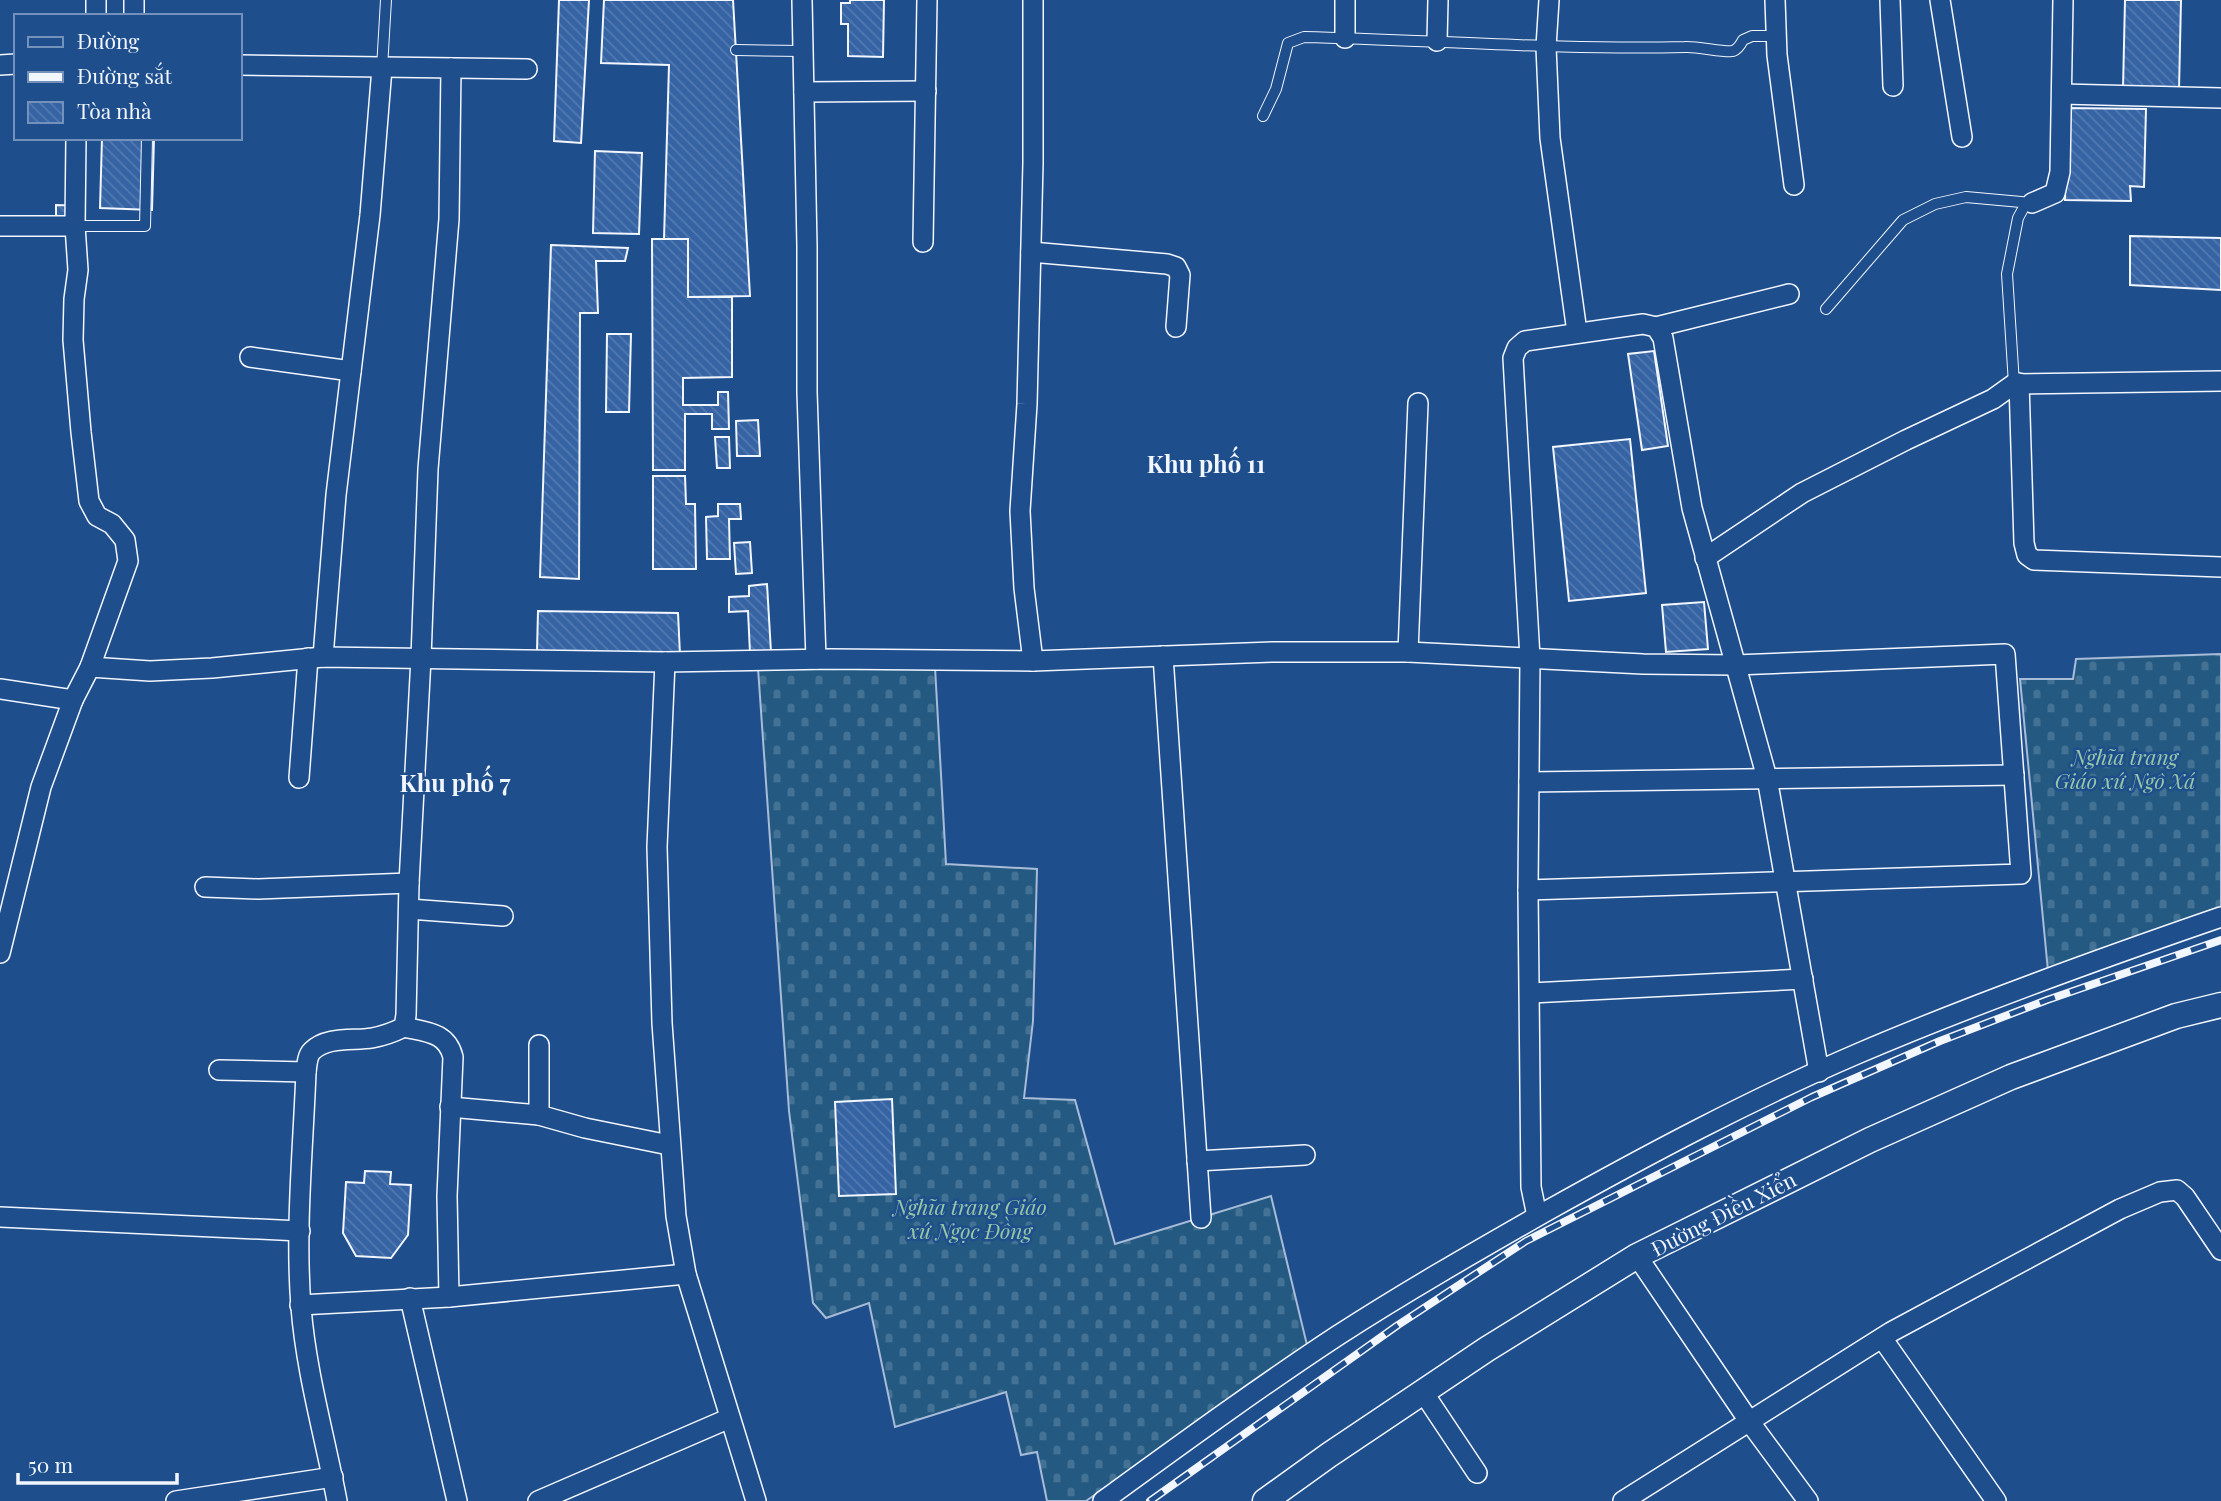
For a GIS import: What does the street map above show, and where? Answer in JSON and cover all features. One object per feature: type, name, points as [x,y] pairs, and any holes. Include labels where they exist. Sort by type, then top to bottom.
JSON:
[{"type":"street","points":[[802,0],[807,392],[816,659]]},
{"type":"street","points":[[923,242],[927,0]]},
{"type":"street","points":[[1033,0],[1031,252],[1027,404],[1020,511],[1024,588],[1033,661]]},
{"type":"street","points":[[1345,0],[1345,38]]},
{"type":"street","points":[[1437,41],[1438,0]]},
{"type":"street","points":[[1549,0],[1546,47],[1550,138],[1577,332]]},
{"type":"street","points":[[1774,0],[1794,185]]},
{"type":"street","points":[[1891,0],[1894,60],[1892,86]]},
{"type":"street","points":[[1940,0],[1962,137]]},
{"type":"street","points":[[2032,204],[2055,193],[2060,172],[2063,0]]},
{"type":"street","points":[[242,65],[527,69]]},
{"type":"street","points":[[299,778],[370,215],[382,68]]},
{"type":"street","points":[[404,1027],[428,468],[449,219],[452,68]]},
{"type":"street","points":[[804,92],[926,91]]},
{"type":"street","points":[[2062,94],[2221,98]]},
{"type":"street","points":[[0,953],[8,888],[73,700],[90,667],[128,561],[125,540],[112,524],[97,516],[89,501],[73,340],[78,270],[75,226],[76,140]]},
{"type":"street","points":[[0,226],[75,226]]},
{"type":"street","points":[[1031,252],[1176,267],[1180,275],[1176,327]]},
{"type":"street","points":[[1537,1216],[1531,1187],[1528,890],[1530,658],[1513,358],[1517,348],[1525,341],[1643,324],[1656,327],[1789,294]]},
{"type":"street","points":[[1656,327],[1663,338],[1692,508],[1767,778],[1819,1072]]},
{"type":"street","points":[[250,357],[351,371]]},
{"type":"street","points":[[1706,558],[1802,493],[1993,399],[2016,384],[2221,381]]},
{"type":"street","points":[[2016,384],[2024,543],[2027,555],[2035,560],[2221,567]]},
{"type":"street","points":[[1408,652],[1418,403]]},
{"type":"street","points":[[90,667],[175,670],[316,657],[665,662],[816,659],[1033,661],[1273,652],[1408,652],[1643,664],[1735,665],[2005,654],[2021,874],[1528,890]]},
{"type":"street","points":[[1163,656],[1201,1218]]},
{"type":"street","points":[[665,662],[657,847],[662,1023],[676,1216],[686,1273],[756,1501]]},
{"type":"street","points":[[0,689],[73,700]]},
{"type":"street","points":[[1529,782],[2014,775]]},
{"type":"street","points":[[205,887],[258,889],[409,883]]},
{"type":"street","points":[[409,909],[503,916]]},
{"type":"street","points":[[1103,1501],[1338,1336],[1489,1243],[1633,1163],[1857,1054],[2004,995],[2221,917]]},
{"type":"street","points":[[1531,993],[1803,979]]},
{"type":"street","name":"Đường Điều Xiển","points":[[1265,1501],[1423,1392],[1637,1256],[1870,1140],[2011,1077],[2176,1016],[2221,1005]]},
{"type":"street","points":[[337,1501],[304,1339],[300,1304],[306,1072],[307,1060],[312,1051],[320,1046],[332,1041],[372,1038],[404,1027],[434,1034],[446,1040],[451,1048],[453,1057],[447,1196],[449,1297]]},
{"type":"street","points":[[538,1115],[539,1045]]},
{"type":"street","points":[[219,1070],[306,1072]]},
{"type":"street","points":[[450,1107],[538,1115],[585,1128],[670,1145]]},
{"type":"street","points":[[1197,1161],[1305,1155]]},
{"type":"street","points":[[1623,1501],[1882,1338],[2120,1209],[2160,1192],[2177,1190],[2186,1197],[2221,1250]]},
{"type":"street","points":[[0,1217],[300,1231]]},
{"type":"street","points":[[1637,1256],[1749,1421],[1808,1501]]},
{"type":"street","points":[[300,1304],[449,1297],[686,1273]]},
{"type":"street","points":[[411,1298],[457,1501]]},
{"type":"street","points":[[1882,1338],[1996,1501]]},
{"type":"street","points":[[1423,1392],[1477,1473]]},
{"type":"street","points":[[538,1501],[730,1418]]},
{"type":"street","points":[[176,1501],[333,1477]]},
{"type":"lane","points":[[382,68],[386,0]]},
{"type":"lane","points":[[1263,116],[1276,89],[1287,43],[1304,37],[1546,47],[1690,47],[1733,51],[1743,40],[1752,36],[1776,36]]},
{"type":"lane","points":[[736,50],[802,51]]},
{"type":"lane","points":[[75,226],[145,226],[147,140]]},
{"type":"lane","points":[[1826,309],[1903,220],[1935,205],[1966,197],[2032,204]]},
{"type":"lane","points":[[2016,384],[2007,274],[2018,218],[2024,207],[2032,204]]},
{"type":"green space","name":"Nghĩa trang Giáo xứ Ngô Xá","points":[[2221,654],[2221,909],[2048,971],[2020,679],[2073,679],[2076,659]]},
{"type":"green space","name":"Nghĩa trang Giáo xứ Ngọc Đồng","points":[[935,667],[946,864],[1037,869],[1033,1021],[1024,1098],[1075,1100],[1115,1244],[1271,1196],[1307,1345],[1086,1501],[1047,1501],[1037,1452],[1021,1455],[1006,1392],[895,1427],[869,1303],[826,1318],[813,1303],[789,1111],[758,668]]},
{"type":"building","points":[[559,0],[589,0],[581,143],[554,141]]},
{"type":"building","points":[[604,0],[733,0],[750,296],[688,297],[688,239],[664,239],[669,65],[601,63]]},
{"type":"building","points":[[850,0],[884,0],[883,57],[848,56],[848,24],[841,24],[841,3],[850,3]]},
{"type":"building","points":[[2125,0],[2181,0],[2179,90],[2123,89]]},
{"type":"building","points":[[2067,108],[2146,109],[2144,187],[2130,186],[2131,201],[2065,200]]},
{"type":"building","points":[[102,140],[154,140],[152,210],[100,208]]},
{"type":"building","points":[[595,151],[642,153],[639,234],[593,233]]},
{"type":"building","points":[[56,205],[83,206],[56,229]]},
{"type":"building","points":[[2130,236],[2221,238],[2221,290],[2130,285]]},
{"type":"building","points":[[652,239],[688,239],[688,297],[732,297],[732,377],[683,378],[683,405],[718,405],[718,392],[728,392],[729,429],[712,429],[712,414],[685,414],[685,470],[653,470]]},
{"type":"building","points":[[551,245],[628,248],[625,261],[596,261],[598,313],[580,313],[579,579],[540,577]]},
{"type":"building","points":[[607,334],[631,334],[629,412],[606,412]]},
{"type":"building","points":[[1654,351],[1668,446],[1642,450],[1628,354]]},
{"type":"building","points":[[758,420],[760,456],[737,456],[736,421]]},
{"type":"building","points":[[715,437],[729,437],[730,468],[717,468]]},
{"type":"building","points":[[1630,439],[1646,593],[1569,601],[1553,447]]},
{"type":"building","points":[[653,476],[685,476],[686,504],[695,504],[696,569],[653,569]]},
{"type":"building","points":[[718,504],[740,504],[741,519],[729,519],[730,559],[707,559],[706,517],[718,516]]},
{"type":"building","points":[[750,542],[752,573],[736,574],[734,543]]},
{"type":"building","points":[[767,584],[771,652],[750,653],[748,611],[729,612],[729,597],[749,596],[749,586]]},
{"type":"building","points":[[1704,602],[1708,649],[1666,652],[1662,605]]},
{"type":"building","points":[[538,611],[678,613],[680,655],[537,652]]},
{"type":"building","points":[[892,1099],[896,1194],[839,1196],[835,1102]]},
{"type":"building","points":[[365,1171],[391,1172],[390,1184],[411,1185],[408,1235],[391,1258],[356,1256],[343,1233],[346,1182],[364,1183]]},
{"type":"railway","points":[[1150,1501],[1398,1325],[1526,1241],[1812,1097],[1940,1041],[2047,1000],[2221,940]]},
{"type":"district","name":"Khu phố 11","points":[[1206,463]]},
{"type":"district","name":"Khu phố 7","points":[[455,782]]}]
